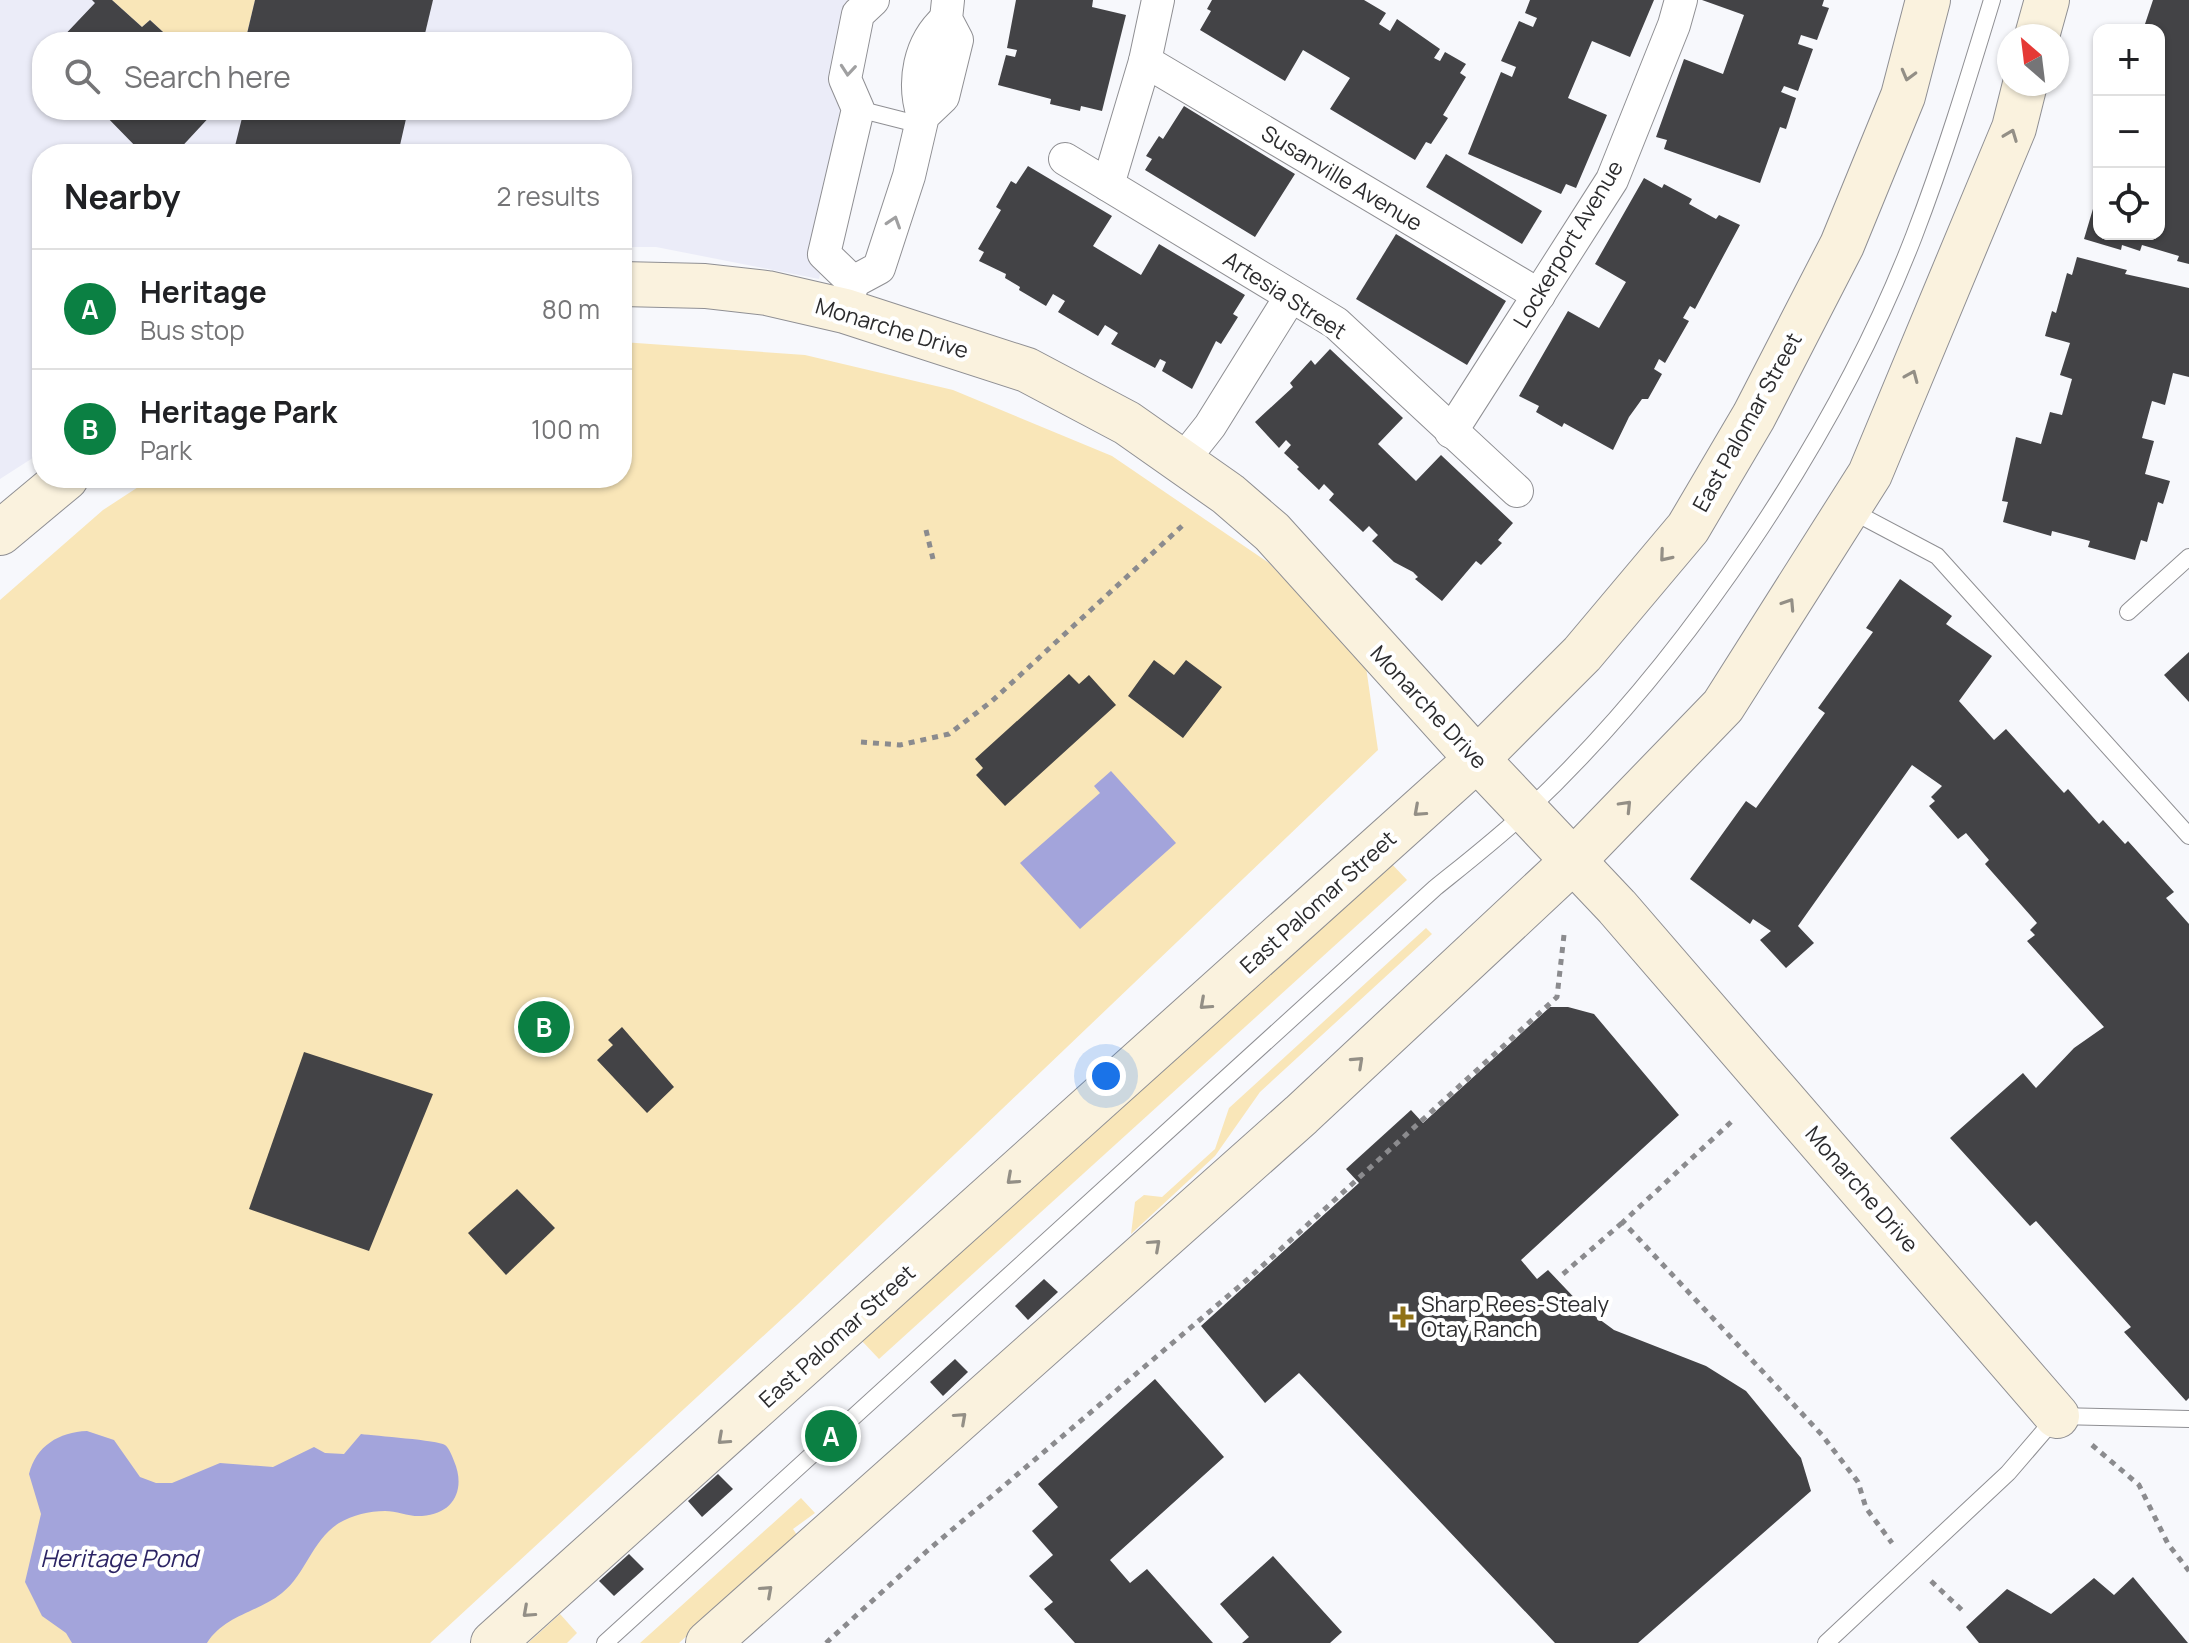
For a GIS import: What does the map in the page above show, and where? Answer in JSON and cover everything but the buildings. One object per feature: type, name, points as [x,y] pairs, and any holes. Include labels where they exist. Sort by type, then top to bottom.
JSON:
[{"type":"main road","name":"East Palomar Street","points":[[493,1643],[1477,759],[1582,654],[1695,516],[1754,416],[1842,245],[1903,96],[1928,0]]},
{"type":"main road","points":[[2040,24],[2047,0]]},
{"type":"main road","points":[[708,1643],[1301,1115],[1572,862],[1723,706],[1870,474],[2014,128],[2022,96]]},
{"type":"main road","name":"Monarche Drive","points":[[632,284],[705,286],[849,297],[1027,370],[1101,408],[1183,460],[1272,532],[1477,759],[1617,907],[2057,1416]]},
{"type":"main road","points":[[0,533],[54,488]]},
{"type":"street","points":[[873,0],[858,14],[845,79],[858,109],[824,254],[849,297],[879,268],[909,176],[922,120],[943,97],[957,40],[947,10]]},
{"type":"street","points":[[1108,185],[1145,61],[1158,0]]},
{"type":"street","name":"Lockerport Avenue","points":[[1451,432],[1612,180],[1681,0]]},
{"type":"street","name":"Susanville Avenue","points":[[1145,61],[1539,295]]},
{"type":"street","name":"Artesia Street","points":[[1065,159],[1336,323],[1517,491]]},
{"type":"street","points":[[1183,460],[1210,426],[1291,296]]},
{"type":"lane","points":[[605,1643],[1435,888],[1526,812],[1618,715],[1689,627],[1817,434],[1863,348],[1913,238],[1958,113],[1992,0]]},
{"type":"lane","points":[[858,109],[922,120]]},
{"type":"lane","points":[[1848,509],[1937,556],[2189,836]]},
{"type":"lane","points":[[2128,612],[2189,557]]},
{"type":"lane","points":[[1826,1643],[2008,1473],[2057,1416],[2189,1419]]},
{"type":"path","points":[[861,742],[900,745],[949,734],[992,701],[1182,526]]},
{"type":"path","points":[[926,530],[933,559]]},
{"type":"path","points":[[826,1643],[939,1540],[1248,1279],[1557,997],[1564,935]]},
{"type":"path","points":[[1563,1274],[1731,1122]]},
{"type":"path","points":[[1623,1222],[1822,1435],[1858,1482],[1866,1508],[1892,1543]]},
{"type":"path","points":[[2057,1416],[2139,1485],[2168,1544],[2189,1571]]},
{"type":"path","points":[[1923,1574],[1965,1613]]},
{"type":"shaded area","points":[[0,0],[878,0],[819,279],[656,247],[632,247],[632,144],[32,144],[32,458],[0,479]]},
{"type":"shaded area","points":[[112,0],[255,0],[247,32],[163,32],[150,20],[142,27]]},
{"type":"shaded area","points":[[632,343],[805,355],[953,390],[1112,456],[1269,563],[1366,667],[1378,750],[798,1304],[430,1643],[0,1643],[0,600],[103,510],[137,488],[632,488]]},
{"type":"shaded area","points":[[1389,861],[1407,880],[879,1359],[861,1340]]},
{"type":"shaded area","points":[[1426,928],[1432,934],[1260,1092],[1215,1156],[1131,1234],[1135,1202],[1144,1195],[1162,1197],[1215,1149],[1229,1108]]},
{"type":"shaded area","points":[[801,1498],[815,1513],[793,1529],[797,1535],[679,1643],[640,1643]]},
{"type":"shaded area","points":[[560,1614],[577,1633],[567,1643],[528,1643]]},
{"type":"water","points":[[1111,771],[1176,843],[1080,929],[1020,863],[1100,793],[1094,786]]},
{"type":"water","name":"Heritage Pond","points":[[87,1431],[114,1440],[140,1477],[156,1483],[172,1483],[220,1463],[273,1467],[314,1447],[325,1453],[344,1454],[361,1434],[431,1441],[445,1445],[449,1450],[457,1471],[458,1490],[449,1505],[433,1514],[417,1516],[379,1511],[339,1523],[322,1538],[282,1593],[223,1626],[207,1643],[72,1643],[66,1633],[42,1616],[25,1582],[41,1514],[29,1474],[37,1456],[50,1442],[67,1434]]},
{"type":"place","name":"Heritage Park","points":[[544,1027]]},
{"type":"place","name":"Sharp Rees-Stealy Otay Ranch","points":[[1403,1317]]},
{"type":"place","name":"Heritage","points":[[831,1436]]}]
